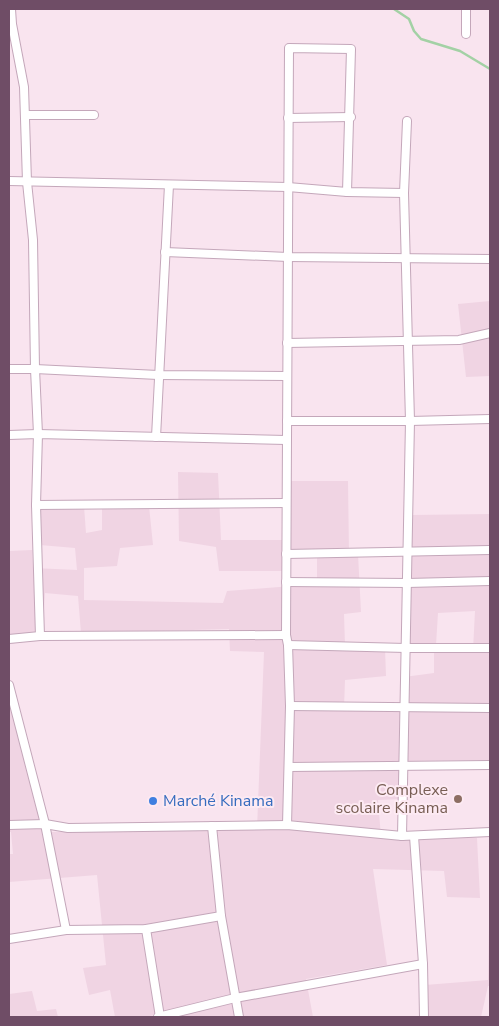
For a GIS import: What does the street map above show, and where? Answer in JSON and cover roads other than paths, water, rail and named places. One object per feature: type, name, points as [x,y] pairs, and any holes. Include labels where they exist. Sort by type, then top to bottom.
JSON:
[{"type":"street","points":[[12,9],[12,24],[24,87],[27,182],[33,240],[38,434],[36,505],[40,636]]},
{"type":"street","points":[[466,9],[466,34]]},
{"type":"street","points":[[287,825],[290,706],[286,635],[289,48],[351,49],[351,117],[347,192]]},
{"type":"street","points":[[25,115],[94,115]]},
{"type":"street","points":[[288,118],[351,117]]},
{"type":"street","points":[[402,836],[410,421],[404,193],[407,121]]},
{"type":"street","points":[[9,181],[404,193]]},
{"type":"street","points":[[156,436],[169,185]]},
{"type":"street","points":[[165,252],[288,257],[490,259]]},
{"type":"street","points":[[287,343],[459,340],[490,333]]},
{"type":"street","points":[[9,369],[158,375],[287,376]]},
{"type":"street","points":[[287,421],[490,419]]},
{"type":"street","points":[[9,436],[38,434],[286,440]]},
{"type":"street","points":[[36,505],[286,503]]},
{"type":"street","points":[[286,554],[490,550]]},
{"type":"street","points":[[286,582],[407,583],[490,581]]},
{"type":"street","points":[[9,639],[40,636],[286,635]]},
{"type":"street","points":[[288,645],[490,648]]},
{"type":"street","points":[[9,686],[45,824],[66,930]]},
{"type":"street","points":[[290,706],[490,708]]},
{"type":"street","points":[[289,767],[490,765]]},
{"type":"street","points":[[9,826],[45,824],[68,828],[287,825],[402,836],[490,832]]},
{"type":"street","points":[[212,826],[221,916],[239,1017]]},
{"type":"street","points":[[414,836],[423,964],[424,1017]]},
{"type":"street","points":[[9,939],[66,930],[146,929],[221,916]]},
{"type":"street","points":[[146,929],[159,1017],[235,998],[423,964]]},
{"type":"waterway","points":[[394,9],[409,19],[414,31],[421,39],[460,51],[490,69]]},
{"type":"place","name":"Complexe scolaire Kinama","points":[[458,799]]},
{"type":"place","name":"Marché Kinama","points":[[153,801]]}]
